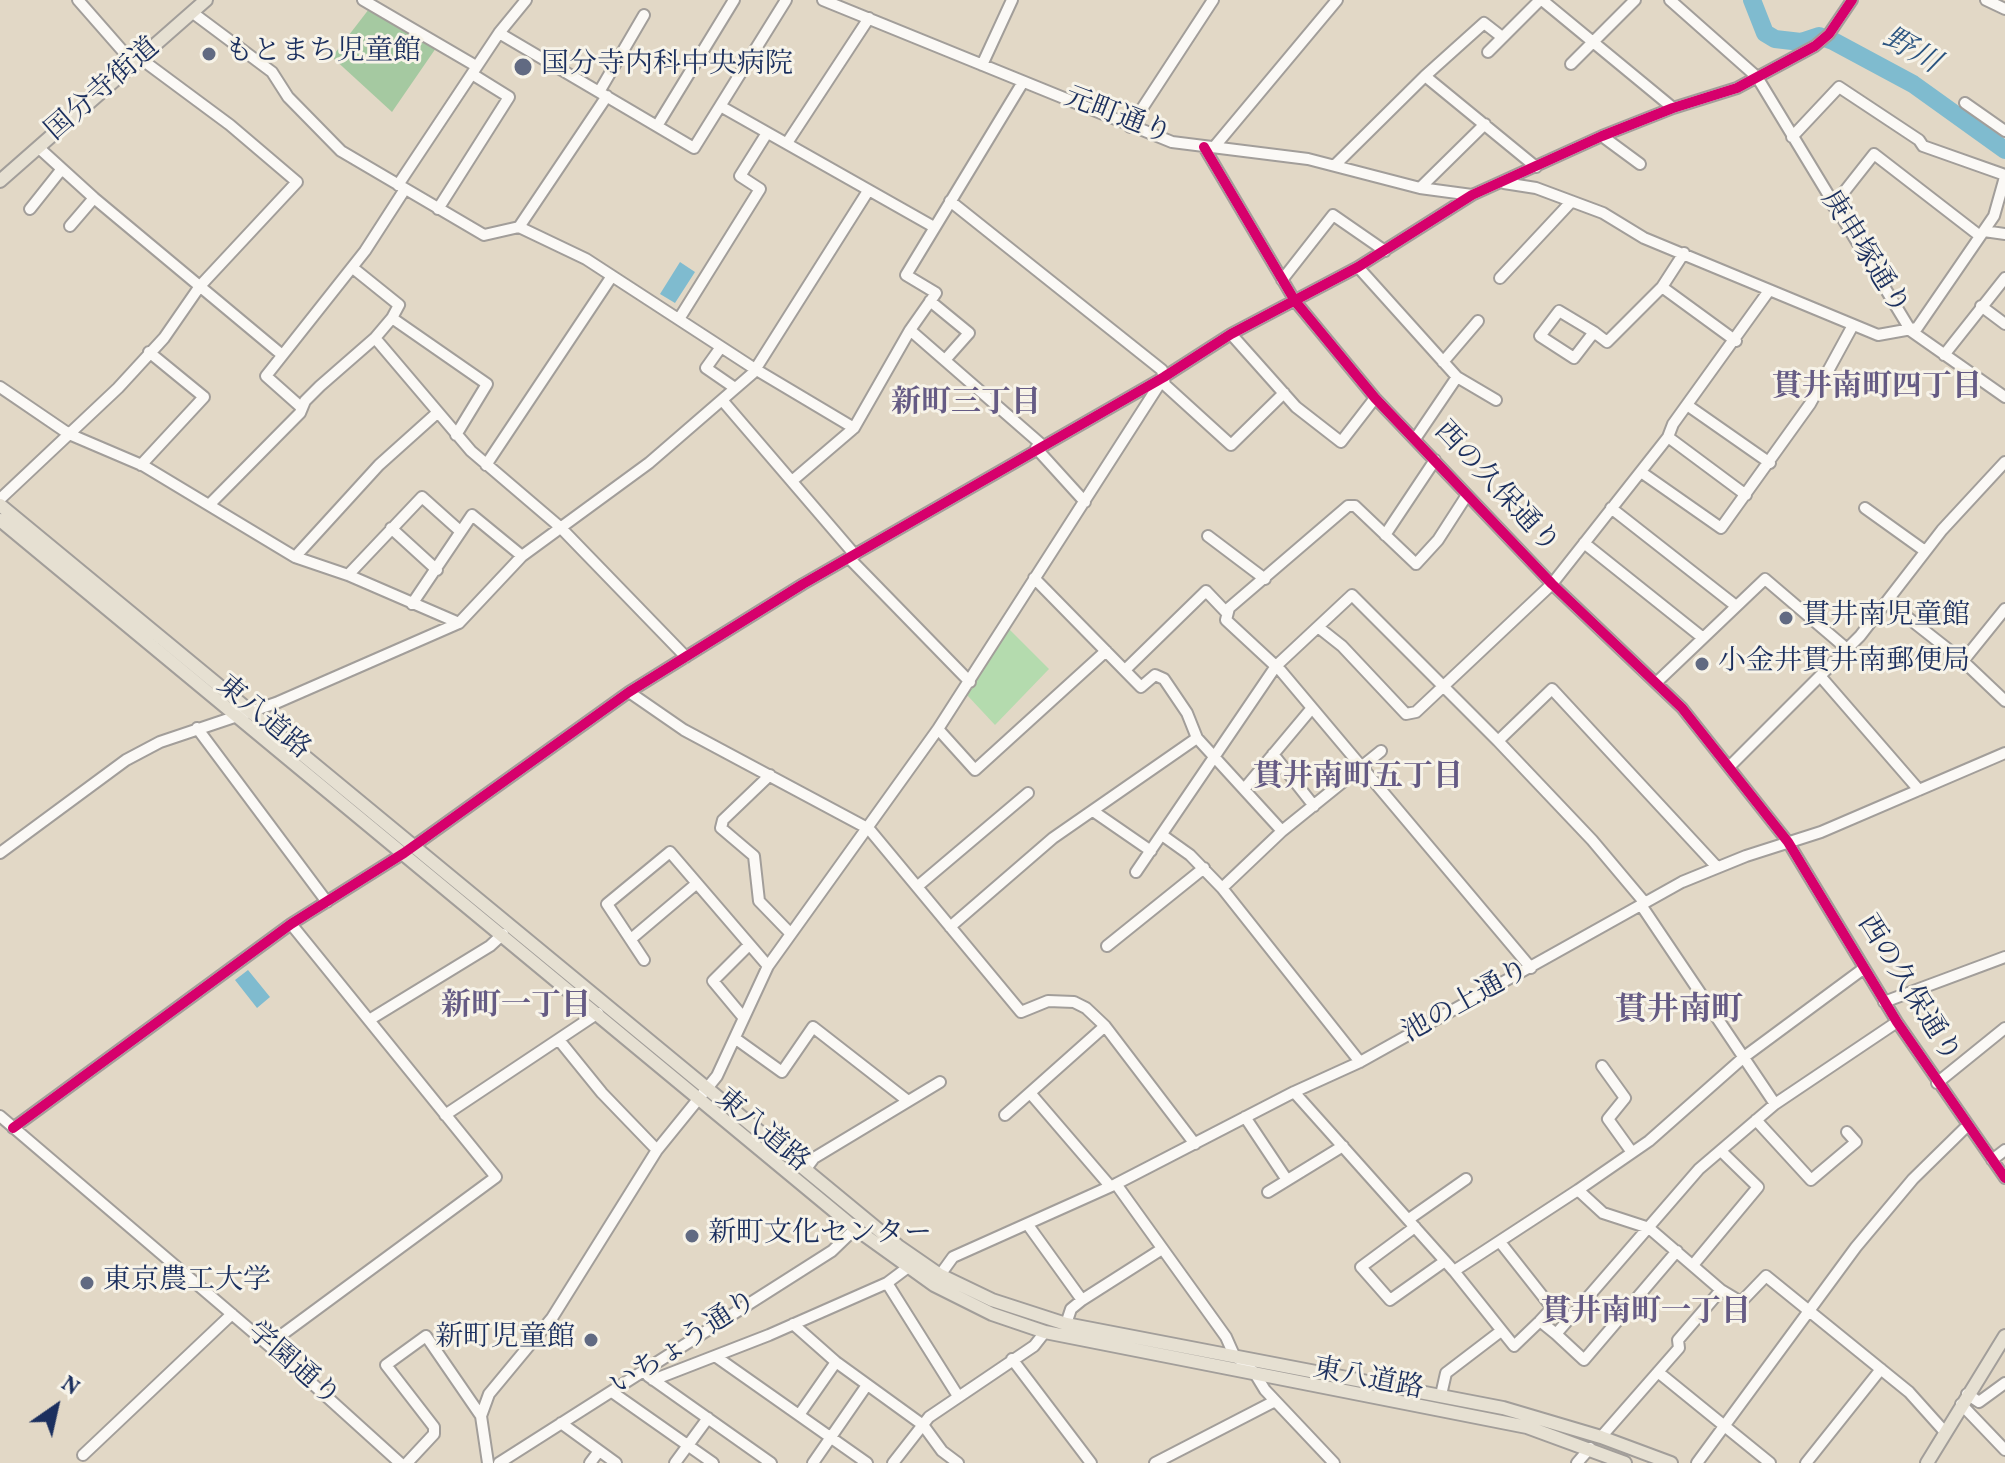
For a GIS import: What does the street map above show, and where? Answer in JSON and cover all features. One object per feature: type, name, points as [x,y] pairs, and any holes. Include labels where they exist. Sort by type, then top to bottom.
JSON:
[{"type":"main road","name":"国分寺街道","points":[[0,181],[206,0]]},
{"type":"main road","name":"東八道路","points":[[0,502],[48,549],[239,715],[410,849],[705,1093],[856,1229],[907,1268],[972,1305],[1045,1332],[1464,1412],[1527,1427],[1625,1463]]},
{"type":"main road","name":"東八道路","points":[[0,520],[48,549],[253,711],[503,934],[598,1013],[940,1275],[992,1300],[1066,1324],[1514,1411],[1601,1437],[1671,1463]]},
{"type":"main road","points":[[1927,1463],[2005,1336]]},
{"type":"street","points":[[0,502],[118,388],[200,286],[297,182],[230,125],[138,62],[78,0]]},
{"type":"street","points":[[363,0],[474,70],[509,97],[438,209]]},
{"type":"street","points":[[302,408],[266,376],[353,268],[474,70],[526,0]]},
{"type":"street","points":[[657,126],[734,0]]},
{"type":"street","points":[[499,33],[694,148],[786,0]]},
{"type":"street","name":"元町通り","points":[[823,0],[1172,142],[1335,165],[1420,188],[1472,195]]},
{"type":"street","points":[[982,65],[1012,0]]},
{"type":"street","points":[[1130,127],[1213,0]]},
{"type":"street","points":[[1210,146],[1337,0]]},
{"type":"street","points":[[1488,52],[1541,0],[1673,108]]},
{"type":"street","points":[[1571,64],[1635,0]]},
{"type":"street","name":"庚申塚通り","points":[[1670,0],[1757,77],[1911,331],[2005,397]]},
{"type":"street","points":[[13,1128],[291,924],[410,849],[629,692],[686,657],[852,556],[1164,377],[1231,334],[1358,267],[1472,195],[1602,136],[1673,108],[1737,88],[1818,44],[1833,29],[1852,0]]},
{"type":"street","points":[[1986,0],[2005,9]]},
{"type":"street","points":[[193,13],[272,72],[288,97],[341,151],[484,235],[519,227],[586,259],[755,369],[854,428]]},
{"type":"street","points":[[519,227],[603,94],[644,15]]},
{"type":"street","points":[[787,143],[869,18]]},
{"type":"street","points":[[1335,165],[1484,23],[1502,37]]},
{"type":"street","points":[[1425,76],[1536,167]]},
{"type":"street","points":[[792,481],[854,428],[910,330],[936,293],[906,275],[1023,82]]},
{"type":"street","points":[[1502,182],[1536,188],[1603,213],[1644,238],[1852,327],[1878,335],[1917,328],[1982,234],[2002,197],[2005,176],[1923,146],[1839,87],[1792,137]]},
{"type":"street","points":[[1965,103],[2005,131]]},
{"type":"street","points":[[722,107],[934,227]]},
{"type":"street","points":[[1420,188],[1485,124]]},
{"type":"street","points":[[679,319],[760,189],[740,176],[767,133]]},
{"type":"street","points":[[1602,136],[1640,164]]},
{"type":"street","name":"西の久保通り","points":[[1210,146],[1295,301],[1375,398],[1552,584],[1657,682],[1788,842],[1884,1002],[2005,1178]]},
{"type":"street","points":[[39,148],[61,170],[281,354]]},
{"type":"street","points":[[1833,206],[1874,154],[1982,234],[2005,234]]},
{"type":"street","points":[[30,209],[61,170]]},
{"type":"street","points":[[0,853],[126,760],[197,728],[253,711],[459,623],[522,556],[649,463],[755,369],[868,191]]},
{"type":"street","points":[[70,226],[94,198]]},
{"type":"street","points":[[950,201],[1162,370],[1165,385],[1231,445],[1284,393]]},
{"type":"street","points":[[1506,275],[1571,202]]},
{"type":"street","points":[[1282,280],[1333,215],[1385,251]]},
{"type":"street","points":[[1594,332],[1574,358],[1540,336],[1559,311],[1594,332],[1607,342],[1662,287],[1684,253]]},
{"type":"street","points":[[1358,267],[1457,377],[1496,400]]},
{"type":"street","points":[[209,505],[336,370],[375,338],[392,318],[399,305],[353,268]]},
{"type":"street","points":[[486,465],[612,276]]},
{"type":"street","points":[[1944,355],[2005,278]]},
{"type":"street","points":[[1662,287],[1736,341]]},
{"type":"street","points":[[1318,627],[1342,646],[1406,714],[1416,712],[1552,584],[1668,437],[1687,405],[1736,341],[1768,292]]},
{"type":"street","points":[[930,301],[969,333],[945,360]]},
{"type":"street","points":[[1981,306],[2005,324]]},
{"type":"street","points":[[392,318],[487,384],[456,435]]},
{"type":"street","points":[[1443,362],[1478,321]]},
{"type":"street","points":[[1641,472],[1721,528],[1810,404],[1852,327]]},
{"type":"street","points":[[910,330],[1039,447],[1085,502]]},
{"type":"street","points":[[1231,334],[1284,393],[1341,442],[1375,398]]},
{"type":"street","points":[[375,338],[456,435],[486,465],[560,527],[686,657]]},
{"type":"street","points":[[721,347],[706,368],[735,388]]},
{"type":"street","points":[[141,465],[204,397],[149,352]]},
{"type":"street","points":[[481,1416],[495,1385],[552,1318],[657,1150],[705,1093],[736,1039],[743,1017],[768,966],[869,829],[970,682],[1164,377]]},
{"type":"street","points":[[1415,439],[1457,377]]},
{"type":"street","points":[[0,387],[69,434],[141,465],[295,557],[348,575],[459,623]]},
{"type":"street","points":[[722,400],[852,556],[970,682]]},
{"type":"street","points":[[1687,405],[1770,463]]},
{"type":"street","points":[[295,557],[379,465],[437,413]]},
{"type":"street","points":[[1668,437],[1746,495]]},
{"type":"street","points":[[1385,535],[1435,460]]},
{"type":"street","points":[[1729,767],[1847,649],[1888,602],[1925,551],[2005,462]]},
{"type":"street","points":[[1226,612],[1348,506],[1355,506],[1416,564],[1438,540],[1467,495]]},
{"type":"street","points":[[348,575],[422,497],[460,531]]},
{"type":"street","points":[[1611,508],[1736,606]]},
{"type":"street","points":[[1865,508],[1925,551]]},
{"type":"street","points":[[412,604],[472,515],[522,556]]},
{"type":"street","points":[[391,528],[437,570]]},
{"type":"street","points":[[1208,536],[1265,579]]},
{"type":"street","points":[[1584,543],[1703,638]]},
{"type":"street","points":[[1034,578],[1141,687],[1155,675],[1164,679],[1187,713],[1197,738],[1282,831]]},
{"type":"street","points":[[1657,682],[1765,579],[1847,649]]},
{"type":"street","points":[[1125,670],[1206,591],[1226,612],[1226,620],[1276,666],[1531,968]]},
{"type":"street","points":[[1136,872],[1276,666],[1352,595],[1592,840],[1643,904],[1775,1104]]},
{"type":"street","points":[[1888,602],[1963,661],[2005,701]]},
{"type":"street","points":[[1963,661],[2005,609]]},
{"type":"street","points":[[938,729],[975,770],[1106,651]]},
{"type":"street","points":[[1821,677],[1919,790]]},
{"type":"street","points":[[1498,741],[1552,689],[1716,866]]},
{"type":"street","points":[[629,692],[684,730],[869,829],[1021,1012],[1048,1001],[1074,1002],[1105,1026],[1195,1144]]},
{"type":"street","points":[[1245,788],[1312,708]]},
{"type":"street","points":[[197,728],[300,861],[327,902]]},
{"type":"street","points":[[950,927],[1053,838],[1197,738]]},
{"type":"street","points":[[1222,888],[1282,831],[1381,751]]},
{"type":"street","name":"池の上通り","points":[[940,1275],[953,1257],[1113,1185],[1294,1092],[1360,1062],[1716,866],[1821,832],[2005,753]]},
{"type":"street","points":[[1273,754],[1314,806]]},
{"type":"street","points":[[770,775],[723,820],[721,828],[754,856],[759,901],[791,934]]},
{"type":"street","points":[[918,886],[1028,793]]},
{"type":"street","points":[[1093,811],[1151,851]]},
{"type":"street","points":[[1162,835],[1204,868],[1222,888],[1360,1062]]},
{"type":"street","points":[[644,960],[607,904],[670,852],[768,966]]},
{"type":"street","points":[[1107,946],[1204,868]]},
{"type":"street","points":[[631,939],[696,884]]},
{"type":"street","points":[[268,1345],[496,1177],[291,924]]},
{"type":"street","points":[[369,1020],[490,946],[503,934]]},
{"type":"street","points":[[743,1017],[713,981],[749,945]]},
{"type":"street","points":[[1884,1002],[2005,957]]},
{"type":"street","points":[[1454,1271],[1649,1141],[1744,1057],[1863,969]]},
{"type":"street","points":[[445,1115],[598,1013]]},
{"type":"street","points":[[1556,1334],[1699,1169],[1775,1104],[1897,1022]]},
{"type":"street","points":[[1005,1115],[1105,1026]]},
{"type":"street","points":[[736,1039],[782,1072],[813,1027],[908,1101]]},
{"type":"street","points":[[1937,1083],[2005,1028]]},
{"type":"street","points":[[559,1040],[602,1093],[657,1150]]},
{"type":"street","points":[[1602,1066],[1625,1098],[1608,1119],[1631,1151]]},
{"type":"street","points":[[805,1170],[814,1158],[940,1082]]},
{"type":"street","points":[[1294,1092],[1454,1271],[1514,1346],[1552,1308],[1500,1242]]},
{"type":"street","points":[[1031,1094],[1113,1185],[1226,1337],[1234,1355],[1254,1372],[1275,1401],[1334,1463]]},
{"type":"street","name":"学園通り","points":[[0,1116],[268,1345],[400,1463]]},
{"type":"street","points":[[1245,1117],[1287,1180]]},
{"type":"street","points":[[1756,1120],[1811,1180],[1856,1142],[1847,1132]]},
{"type":"street","points":[[1697,1463],[1806,1310],[1904,1189],[1967,1126]]},
{"type":"street","points":[[1268,1192],[1343,1146]]},
{"type":"street","points":[[1992,1160],[2005,1150]]},
{"type":"street","points":[[1693,1265],[1758,1187],[1721,1151]]},
{"type":"street","points":[[1445,1261],[1390,1300],[1361,1267],[1466,1179]]},
{"type":"street","points":[[1578,1190],[1603,1213],[1649,1228],[1721,1290],[1741,1302],[1766,1276],[1909,1392],[1944,1431]]},
{"type":"street","name":"いちょう通り","points":[[499,1463],[832,1251],[864,1218]]},
{"type":"street","points":[[1028,1225],[1082,1300]]},
{"type":"street","points":[[1066,1324],[1071,1309],[1082,1300],[1162,1249]]},
{"type":"street","points":[[1540,1321],[1584,1360],[1677,1251]]},
{"type":"street","points":[[653,1380],[887,1283],[907,1268]]},
{"type":"street","points":[[887,1283],[958,1396]]},
{"type":"street","points":[[1601,1437],[1679,1348],[1678,1340],[1721,1290]]},
{"type":"street","points":[[83,1455],[232,1314]]},
{"type":"street","points":[[793,1324],[836,1362],[923,1425],[942,1451],[958,1463]]},
{"type":"street","points":[[1441,1395],[1446,1373],[1501,1331]]},
{"type":"street","points":[[893,1463],[929,1417],[1034,1346],[1045,1332]]},
{"type":"street","points":[[407,1463],[434,1434],[434,1427],[386,1365],[426,1336],[481,1416],[488,1463]]},
{"type":"street","points":[[715,1356],[867,1463]]},
{"type":"street","points":[[1012,1359],[1091,1463]]},
{"type":"street","points":[[799,1415],[836,1362]]},
{"type":"street","points":[[1806,1463],[1881,1369]]},
{"type":"street","points":[[643,1372],[771,1463]]},
{"type":"street","points":[[1658,1372],[1770,1463]]},
{"type":"street","points":[[1964,1399],[1979,1402],[2005,1383]]},
{"type":"street","points":[[813,1463],[867,1385]]},
{"type":"street","points":[[612,1392],[713,1463]]},
{"type":"street","points":[[1964,1399],[2005,1450]]},
{"type":"street","points":[[1155,1463],[1275,1401]]},
{"type":"street","points":[[675,1463],[708,1418]]},
{"type":"street","points":[[561,1423],[616,1463]]},
{"type":"street","points":[[1577,1463],[1590,1448]]},
{"type":"street","points":[[590,1463],[599,1451]]},
{"type":"green space","points":[[369,9],[436,48],[392,112],[332,57]]},
{"type":"green space","points":[[1009,629],[1049,669],[995,725],[967,695]]},
{"type":"water","points":[[680,262],[695,272],[675,303],[660,294]]},
{"type":"water","points":[[248,970],[270,997],[257,1008],[235,980]]},
{"type":"waterway","name":"野川","points":[[1752,0],[1765,33],[1775,39],[1801,42],[1819,36],[1833,41],[1913,84],[2005,150]]},
{"type":"cycle path","points":[[13,1128],[291,924],[404,853],[629,692],[803,584],[1164,377],[1231,334],[1358,267],[1472,195],[1602,136],[1673,108],[1737,88],[1815,46],[1829,34],[1852,0]]},
{"type":"cycle path","points":[[1204,147],[1295,301],[1375,398],[1552,584],[1682,708],[1788,842],[1897,1022],[2005,1178]]},
{"type":"place","name":"もとまち児童館","points":[[209,54]]},
{"type":"place","name":"国分寺内科中央病院","points":[[523,67]]},
{"type":"place","name":"貫井南児童館","points":[[1786,618]]},
{"type":"place","name":"小金井貫井南郵便局","points":[[1702,664]]},
{"type":"place","name":"新町文化センター","points":[[692,1236]]},
{"type":"place","name":"東京農工大学","points":[[87,1283]]},
{"type":"place","name":"新町児童館","points":[[591,1340]]},
{"type":"district","name":"貫井南町四丁目","points":[[1877,389]]},
{"type":"district","name":"新町三丁目","points":[[966,405]]},
{"type":"district","name":"貫井南町五丁目","points":[[1358,779]]},
{"type":"district","name":"新町一丁目","points":[[516,1008]]},
{"type":"district","name":"貫井南町","points":[[1679,1013]]},
{"type":"district","name":"貫井南町一丁目","points":[[1646,1314]]}]
